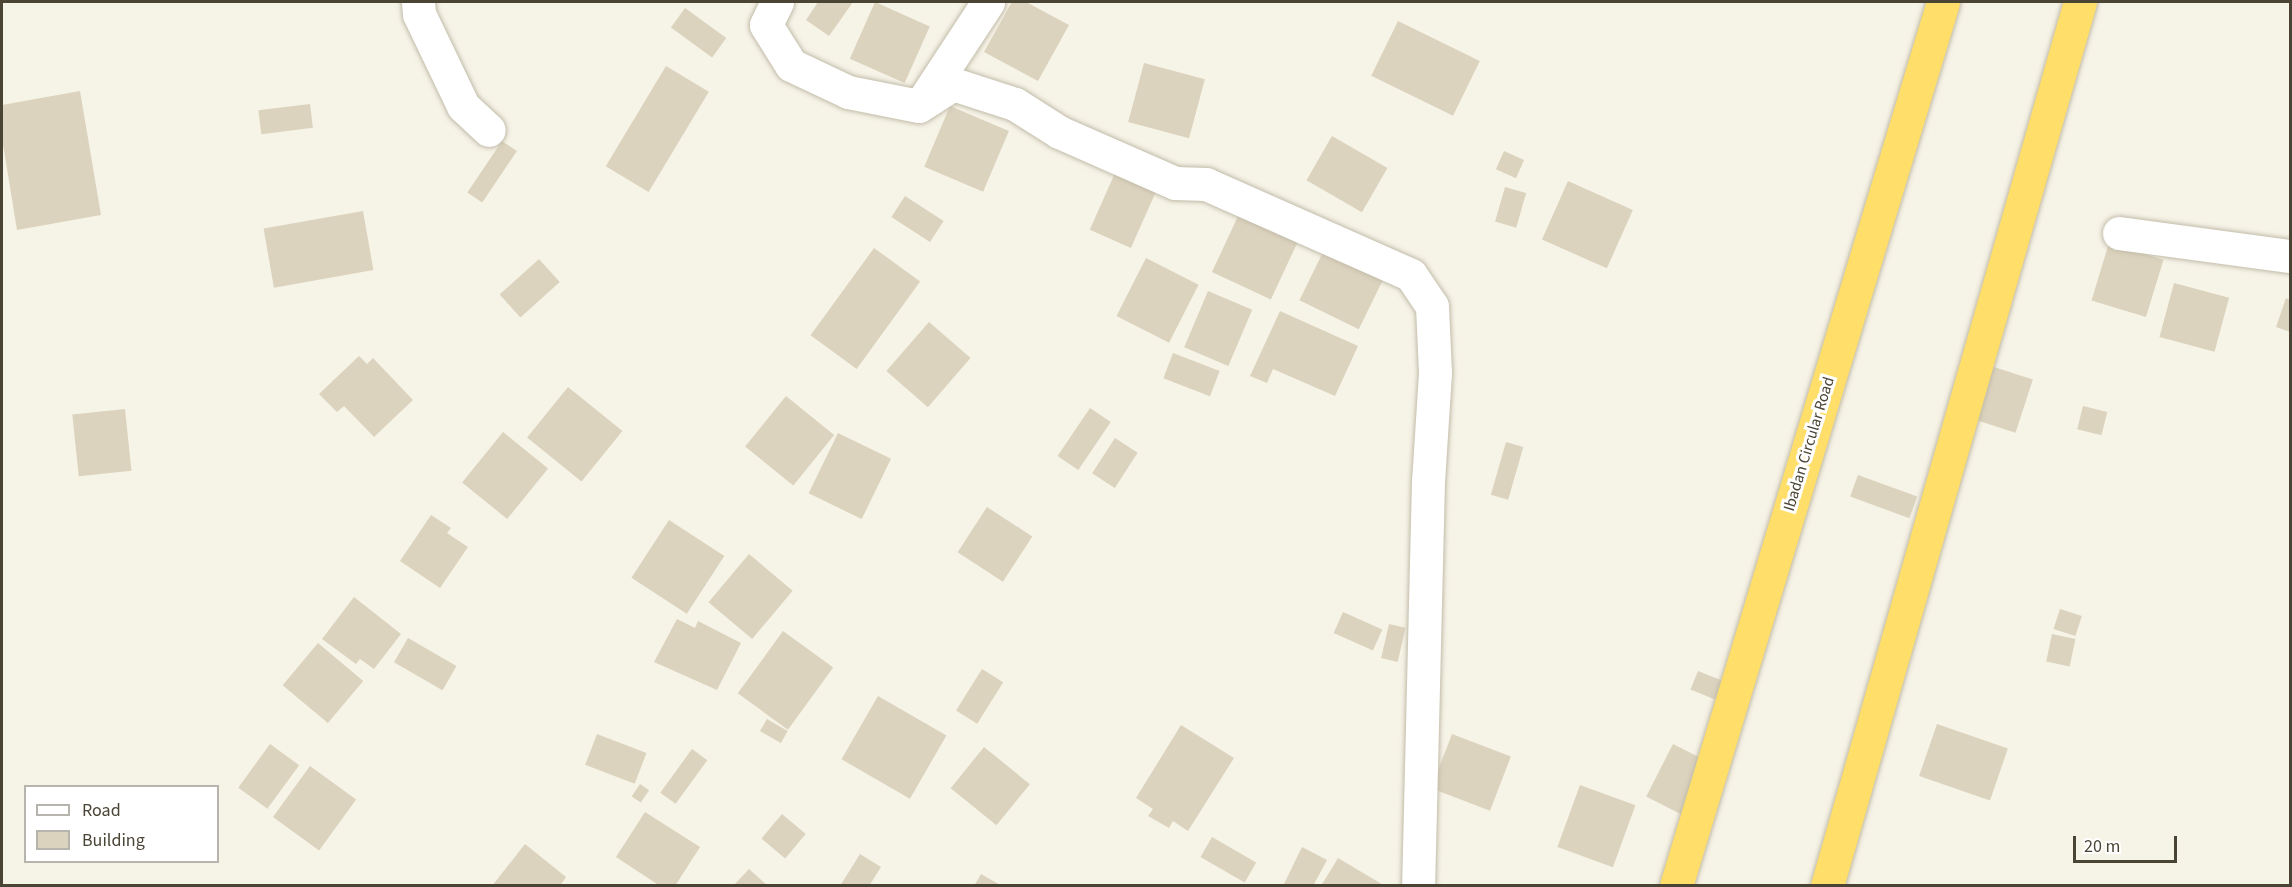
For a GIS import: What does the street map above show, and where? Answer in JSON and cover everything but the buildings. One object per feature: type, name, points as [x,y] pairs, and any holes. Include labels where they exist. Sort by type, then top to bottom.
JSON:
[{"type":"highway","name":"Ibadan Circular Road","points":[[1676,885],[1943,2]]},
{"type":"highway","points":[[1827,885],[2080,2]]},
{"type":"street","points":[[418,2],[419,14],[463,106],[489,130]]},
{"type":"street","points":[[777,2],[766,25],[791,65],[848,92],[919,106],[952,84],[1015,104],[1059,132],[1175,183],[1206,184],[1412,275],[1432,306],[1435,374],[1428,481],[1418,885]]},
{"type":"street","points":[[919,106],[988,2]]},
{"type":"street","points":[[2119,233],[2290,256]]}]
